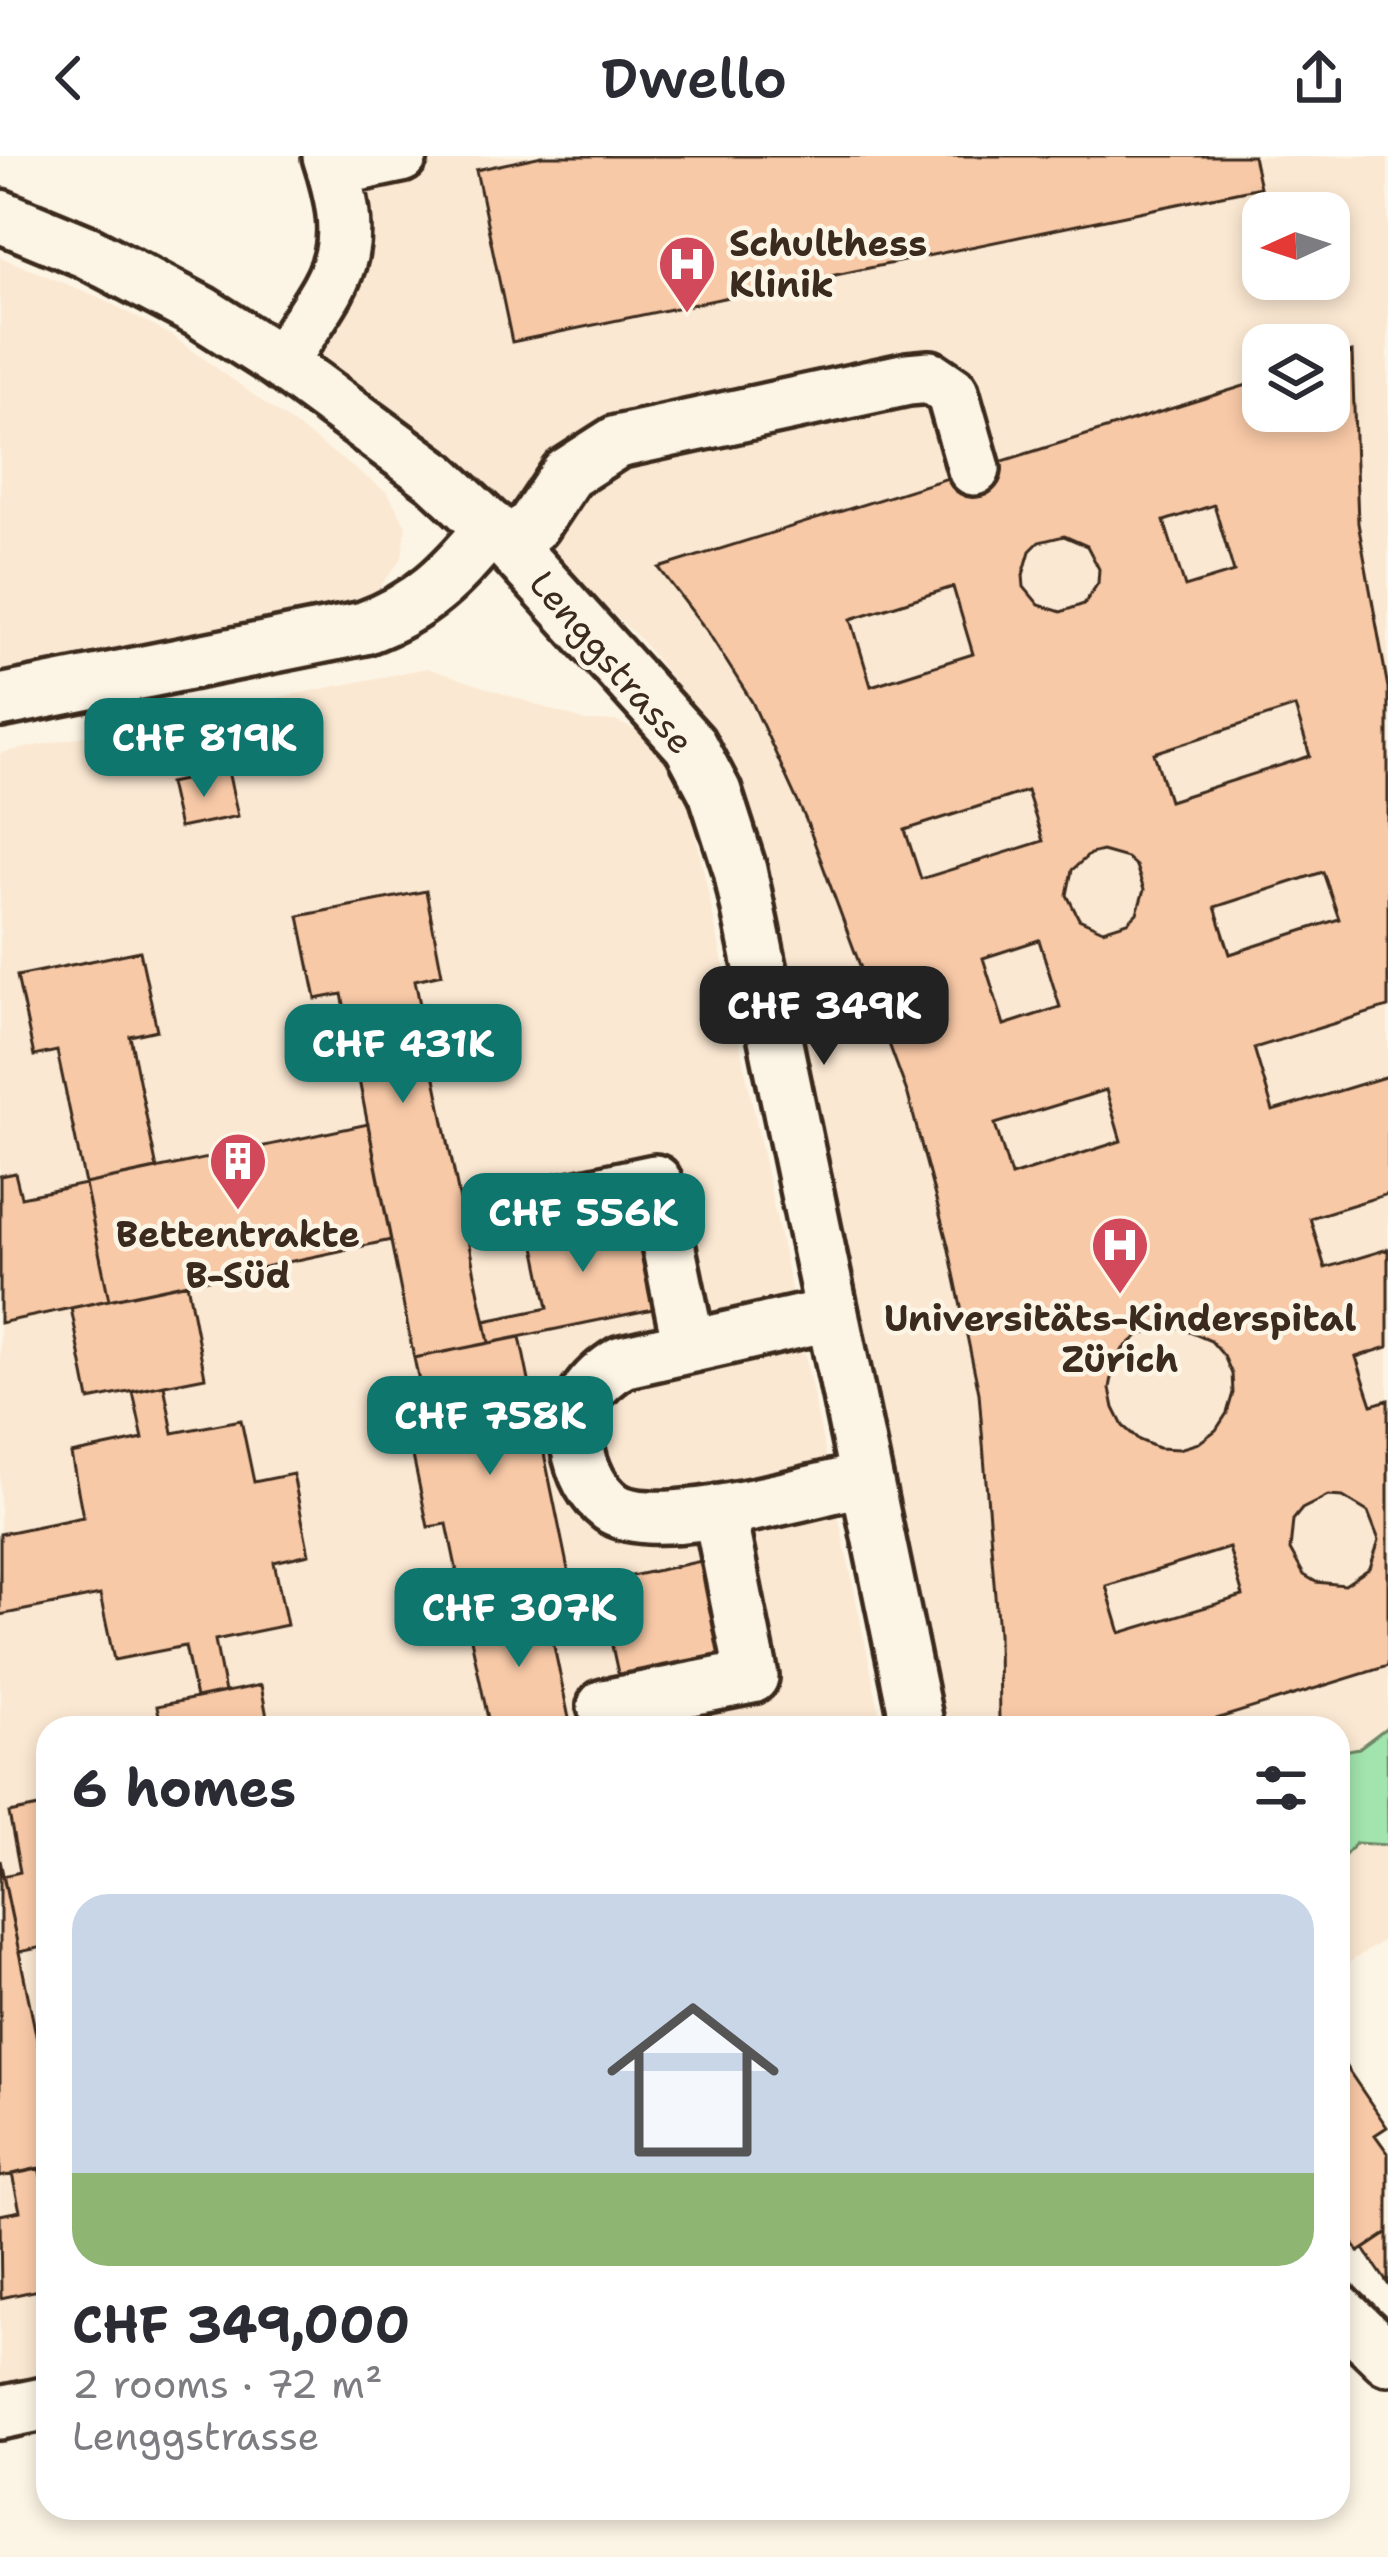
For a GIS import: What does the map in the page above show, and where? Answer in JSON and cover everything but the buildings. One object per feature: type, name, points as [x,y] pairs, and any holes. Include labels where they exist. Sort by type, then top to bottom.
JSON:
[{"type":"street","points":[[281,364],[344,258],[345,229],[332,163],[400,156]]},
{"type":"street","name":"Lenggstrasse","points":[[0,216],[145,281],[281,364],[437,478],[500,536],[690,745],[715,792],[740,870],[915,1716]]},
{"type":"street","points":[[0,701],[364,628],[402,615],[500,536],[533,525],[567,474],[617,442],[930,376],[952,392],[974,469]]},
{"type":"street","points":[[503,1214],[655,1181],[689,1346]]},
{"type":"street","points":[[829,1315],[622,1362],[593,1380],[577,1413],[580,1459],[588,1484],[614,1509],[653,1519],[719,1511],[864,1480]]},
{"type":"street","points":[[604,1706],[752,1677],[719,1511]]},
{"type":"street","points":[[1350,2322],[1388,2358]]},
{"type":"street","points":[[0,2413],[36,2406]]},
{"type":"shaded area","name":"Universitäts-Kinderspital Zürich","points":[[348,156],[1388,156],[1388,1937],[1350,1962],[1350,1716],[939,1716],[765,864],[720,740],[639,638],[484,493],[306,346]]},
{"type":"shaded area","points":[[0,257],[101,298],[174,337],[388,493],[406,525],[402,558],[376,592],[0,671]]},
{"type":"shaded area","points":[[427,668],[585,721],[615,721],[640,732],[664,758],[690,805],[880,1716],[36,1716],[36,2390],[0,2398],[0,753]]},
{"type":"green space","points":[[1387,1727],[1388,1845],[1356,1843],[1350,1850],[1350,1750]]},
{"type":"place","name":"Schulthess Klinik","points":[[687,315]]},
{"type":"place","name":"Bettentrakte B-Süd","points":[[238,1212]]},
{"type":"place","name":"Universitäts-Kinderspital Zürich","points":[[1120,1296]]}]
